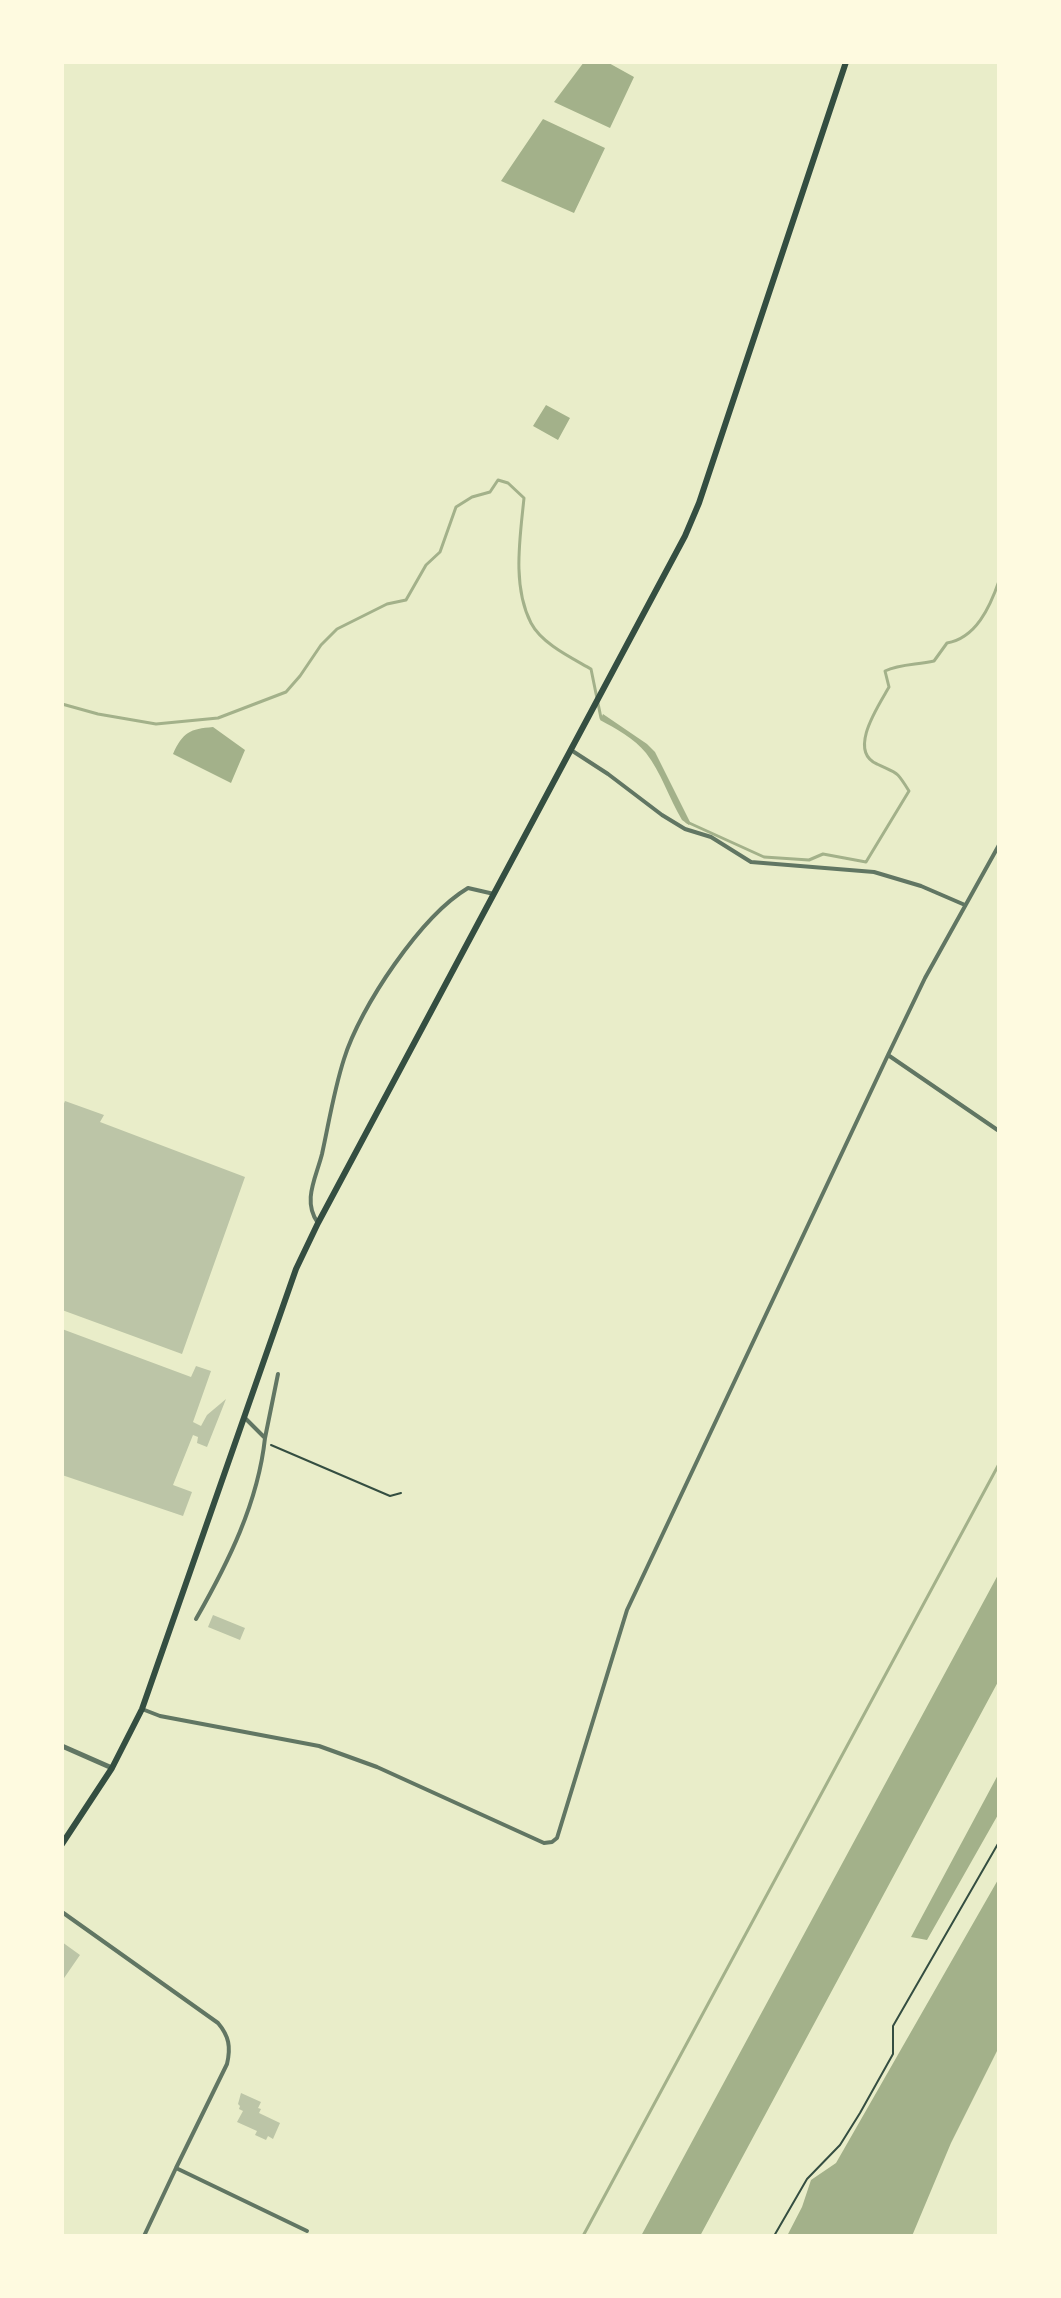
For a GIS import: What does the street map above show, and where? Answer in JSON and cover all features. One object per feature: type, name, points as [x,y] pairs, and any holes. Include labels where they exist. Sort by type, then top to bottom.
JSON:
[{"type":"main road","points":[[62,1844],[112,1768],[142,1709],[296,1269],[685,536],[699,503],[846,62]]},
{"type":"street","points":[[571,750],[662,815],[685,829],[711,837],[751,862],[874,872],[921,886],[966,905]]},
{"type":"street","points":[[142,1709],[160,1716],[319,1746],[377,1767],[544,1843],[557,1838],[627,1610],[888,1055],[999,845]]},
{"type":"street","points":[[318,1223],[308,1203],[345,1056],[369,1006],[394,966],[453,897],[468,888],[494,894]]},
{"type":"street","points":[[888,1055],[999,1131]]},
{"type":"street","points":[[196,1619],[229,1558],[252,1501],[278,1374]]},
{"type":"street","points":[[244,1417],[265,1438]]},
{"type":"street","points":[[62,1746],[112,1768]]},
{"type":"street","points":[[62,1912],[225,2031],[230,2052],[227,2064],[144,2236]]},
{"type":"street","points":[[176,2168],[307,2231]]},
{"type":"path","points":[[265,1438],[270,1445],[390,1496],[401,1493]]},
{"type":"path","points":[[774,2236],[807,2179],[840,2145],[860,2113],[893,2054],[893,2026],[999,1842]]},
{"type":"shaded area","points":[[584,62],[607,62],[634,77],[610,128],[554,102]]},
{"type":"shaded area","points":[[543,119],[605,148],[574,213],[501,181]]},
{"type":"shaded area","points":[[546,405],[570,418],[558,440],[533,426]]},
{"type":"shaded area","points":[[603,714],[655,752],[689,825],[682,820],[646,753],[631,739],[600,720]]},
{"type":"shaded area","points":[[213,727],[245,750],[231,783],[173,754],[188,733]]},
{"type":"shaded area","points":[[999,1573],[999,1680],[700,2236],[641,2236]]},
{"type":"shaded area","points":[[999,1773],[999,1813],[927,1940],[911,1937]]},
{"type":"shaded area","points":[[999,1878],[999,2047],[951,2143],[912,2236],[787,2236],[811,2180],[836,2163]]},
{"type":"building","points":[[65,1101],[104,1115],[100,1122],[245,1177],[182,1354],[62,1310],[62,1108]]},
{"type":"building","points":[[62,1329],[191,1377],[196,1366],[211,1371],[193,1422],[201,1426],[207,1415],[226,1399],[207,1447],[197,1443],[198,1437],[193,1435],[173,1485],[192,1492],[183,1516],[62,1475]]},
{"type":"building","points":[[213,1615],[245,1628],[240,1640],[208,1627]]},
{"type":"building","points":[[62,1942],[80,1955],[62,1981]]},
{"type":"building","points":[[241,2093],[261,2102],[259,2113],[280,2123],[273,2139],[268,2136],[266,2140],[255,2135],[257,2131],[237,2122],[243,2111],[238,2104]]},
{"type":"waterway","points":[[62,704],[156,724],[218,718],[286,692],[337,629],[387,604],[406,600],[426,565],[440,552],[456,507],[472,497],[490,492],[498,480],[508,483],[524,498],[519,578],[531,623],[550,644],[591,669],[601,718]]},
{"type":"waterway","points":[[687,822],[764,857],[809,860],[823,854],[866,862],[909,791],[893,771],[868,758],[865,749],[868,727],[889,687],[885,671],[934,661],[947,643],[974,628],[999,581]]},
{"type":"waterway","points":[[583,2236],[999,1464]]}]
